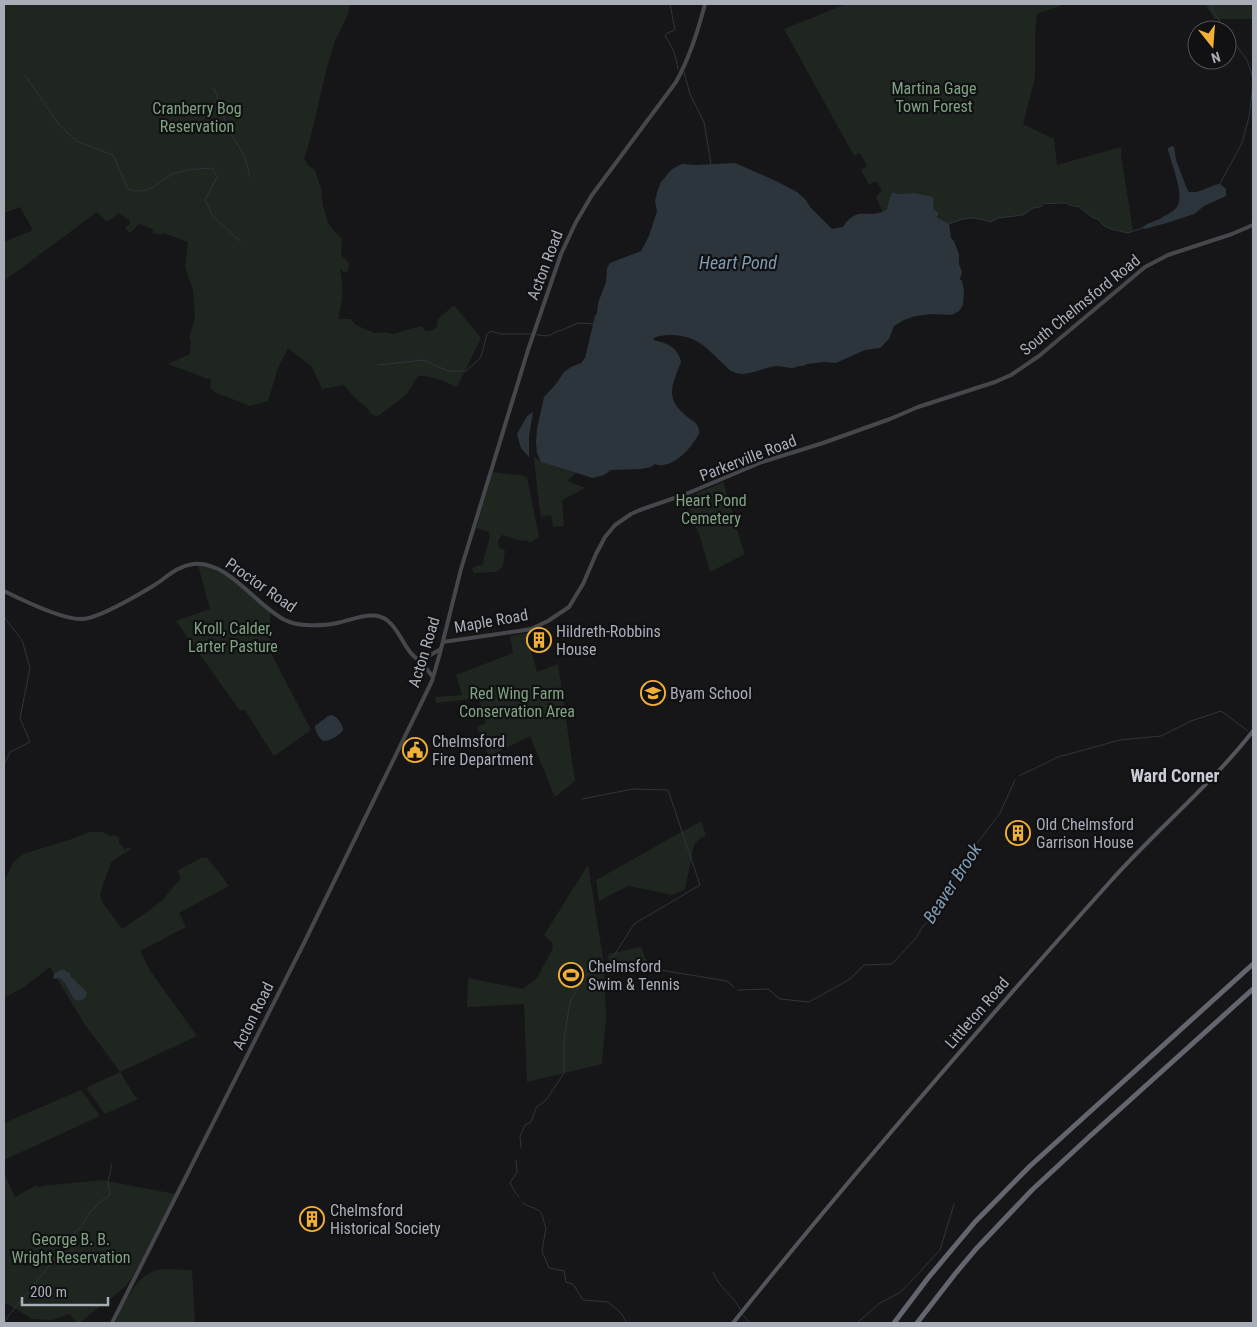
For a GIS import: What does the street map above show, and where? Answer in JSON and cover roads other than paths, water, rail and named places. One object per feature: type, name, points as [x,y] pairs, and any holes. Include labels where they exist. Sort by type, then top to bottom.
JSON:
[{"type":"highway","points":[[894,1323],[951,1250],[1013,1183],[1253,964]]},
{"type":"highway","points":[[917,1323],[976,1249],[1032,1190],[1253,989]]},
{"type":"main road","name":"Acton Road","points":[[112,1323],[304,944],[433,677],[459,576],[497,448],[561,254],[591,196],[676,82],[694,42],[705,4]]},
{"type":"main road","name":"South Chelmsford Road","points":[[981,387],[1012,375],[1026,366],[1145,267],[1168,255],[1253,225]]},
{"type":"main road","name":"Parkerville Road","points":[[569,607],[583,584],[605,537],[615,525],[631,514],[692,492],[762,462],[817,445],[918,407],[981,387]]},
{"type":"main road","name":"Proctor Road","points":[[4,591],[66,618],[83,620],[114,607],[156,584],[180,568],[193,564],[206,565],[224,572],[278,616],[290,623],[326,625],[368,616],[383,618],[392,625],[409,651],[433,677]]},
{"type":"main road","name":"Maple Road","points":[[443,642],[531,628],[553,618],[569,607]]},
{"type":"main road","points":[[417,659],[426,658],[441,649]]},
{"type":"main road","name":"Littleton Road","points":[[734,1323],[782,1262],[969,1041],[1121,869],[1218,773],[1253,731]]},
{"type":"water","points":[[1172,146],[1174,147],[1176,160],[1189,192],[1197,192],[1220,184],[1226,189],[1226,196],[1204,206],[1194,214],[1145,229],[1142,228],[1146,224],[1160,219],[1176,209],[1178,205],[1178,186],[1168,150]]},
{"type":"water","name":"Heart Pond","points":[[735,163],[797,192],[832,229],[843,227],[853,216],[875,214],[887,209],[892,192],[899,194],[915,193],[933,197],[934,209],[939,213],[937,217],[949,224],[951,238],[959,254],[959,264],[962,272],[960,279],[964,290],[963,305],[959,311],[952,315],[932,314],[904,320],[894,326],[889,339],[880,348],[865,350],[836,363],[824,362],[792,368],[776,366],[742,374],[731,371],[698,342],[683,336],[663,335],[656,337],[653,340],[671,346],[680,357],[681,362],[673,386],[673,399],[682,412],[696,423],[699,432],[688,450],[678,459],[666,464],[655,464],[641,469],[611,470],[604,475],[593,478],[541,462],[537,453],[536,442],[544,397],[564,372],[581,363],[585,358],[598,303],[606,282],[607,268],[610,263],[641,251],[649,236],[657,211],[655,201],[661,182],[672,169],[682,164]]},
{"type":"water","points":[[533,412],[529,436],[529,457],[521,448],[517,434],[527,416]]},
{"type":"water","points":[[332,715],[342,725],[343,730],[334,738],[323,741],[315,726]]},
{"type":"water","points":[[60,970],[70,973],[71,977],[87,992],[86,997],[81,1000],[75,1000],[60,978],[54,979],[55,973]]},
{"type":"waterway","points":[[670,4],[675,30],[667,33],[665,36],[674,52],[678,69]]},
{"type":"waterway","points":[[1211,4],[1219,20]]},
{"type":"waterway","points":[[1237,46],[1247,60],[1253,78]]},
{"type":"waterway","points":[[684,72],[690,94],[704,122],[711,164]]},
{"type":"waterway","points":[[25,75],[57,122],[76,141],[113,155],[128,189],[136,191],[148,190],[178,172],[212,168],[217,177],[205,200],[213,216],[241,242]]},
{"type":"waterway","points":[[1220,184],[1242,143],[1249,117],[1253,85]]},
{"type":"waterway","points":[[214,88],[228,129],[245,157],[250,177]]},
{"type":"waterway","points":[[949,224],[969,218],[990,222],[998,218],[1023,215],[1045,203],[1066,203],[1078,206],[1099,220],[1104,226],[1111,229],[1128,233],[1142,228]]},
{"type":"waterway","points":[[537,335],[548,336],[578,323],[594,324]]},
{"type":"waterway","points":[[378,365],[423,360],[448,371],[466,371],[481,357],[487,334],[491,331],[501,334],[531,334]]},
{"type":"waterway","points":[[4,617],[22,640],[30,668],[20,718],[30,742],[10,752],[4,765]]},
{"type":"waterway","name":"Beaver Brook","points":[[1019,776],[1058,757],[1120,740],[1161,736],[1191,721],[1221,711],[1248,731]]},
{"type":"waterway","name":"Beaver Brook","points":[[738,990],[768,989],[780,999],[809,1002],[850,979],[864,965],[892,964],[916,938],[923,926],[932,918],[938,900],[959,867],[1000,813],[1015,780]]},
{"type":"waterway","points":[[582,799],[633,789],[668,790],[700,885],[634,924],[610,962]]},
{"type":"waterway","name":"Beaver Brook","points":[[521,1148],[520,1136],[525,1125],[531,1122],[536,1108],[546,1100],[564,1073],[564,1039],[570,1002],[585,976],[603,964],[610,963],[615,973],[648,968],[727,981],[734,987]]},
{"type":"waterway","name":"Beaver Brook","points":[[516,1160],[517,1172],[510,1183],[519,1197]]},
{"type":"waterway","points":[[4,1323],[75,1232],[82,1226],[89,1213],[110,1195],[108,1182],[111,1164]]},
{"type":"waterway","name":"Beaver Brook","points":[[523,1203],[538,1210],[542,1216],[546,1228],[542,1251],[549,1268],[564,1271],[566,1282],[573,1284],[583,1300],[608,1302],[621,1313],[627,1323]]},
{"type":"waterway","points":[[857,1323],[880,1303],[901,1292],[940,1250],[954,1204]]},
{"type":"waterway","points":[[713,1272],[719,1283],[734,1299],[740,1309]]},
{"type":"waterway","points":[[743,1315],[750,1323]]},
{"type":"place","name":"Hildreth-Robbins House","points":[[539,640]]},
{"type":"place","name":"Byam School","points":[[653,693]]},
{"type":"place","name":"Chelmsford Fire Department","points":[[415,750]]},
{"type":"place","name":"Old Chelmsford Garrison House","points":[[1018,833]]},
{"type":"place","name":"Chelmsford Swim & Tennis","points":[[571,975]]},
{"type":"place","name":"Chelmsford Historical Society","points":[[312,1219]]},
{"type":"district","name":"Ward Corner","points":[[1175,775]]},
{"type":"park label","name":"Martina Gage Town Forest","points":[[934,97]]},
{"type":"park label","name":"Cranberry Bog Reservation","points":[[197,117]]},
{"type":"park label","name":"Heart Pond Cemetery","points":[[711,509]]},
{"type":"park label","name":"Kroll, Calder, Larter Pasture","points":[[233,637]]},
{"type":"park label","name":"Red Wing Farm Conservation Area","points":[[517,702]]},
{"type":"park label","name":"George B. B. Wright Reservation","points":[[71,1248]]}]
